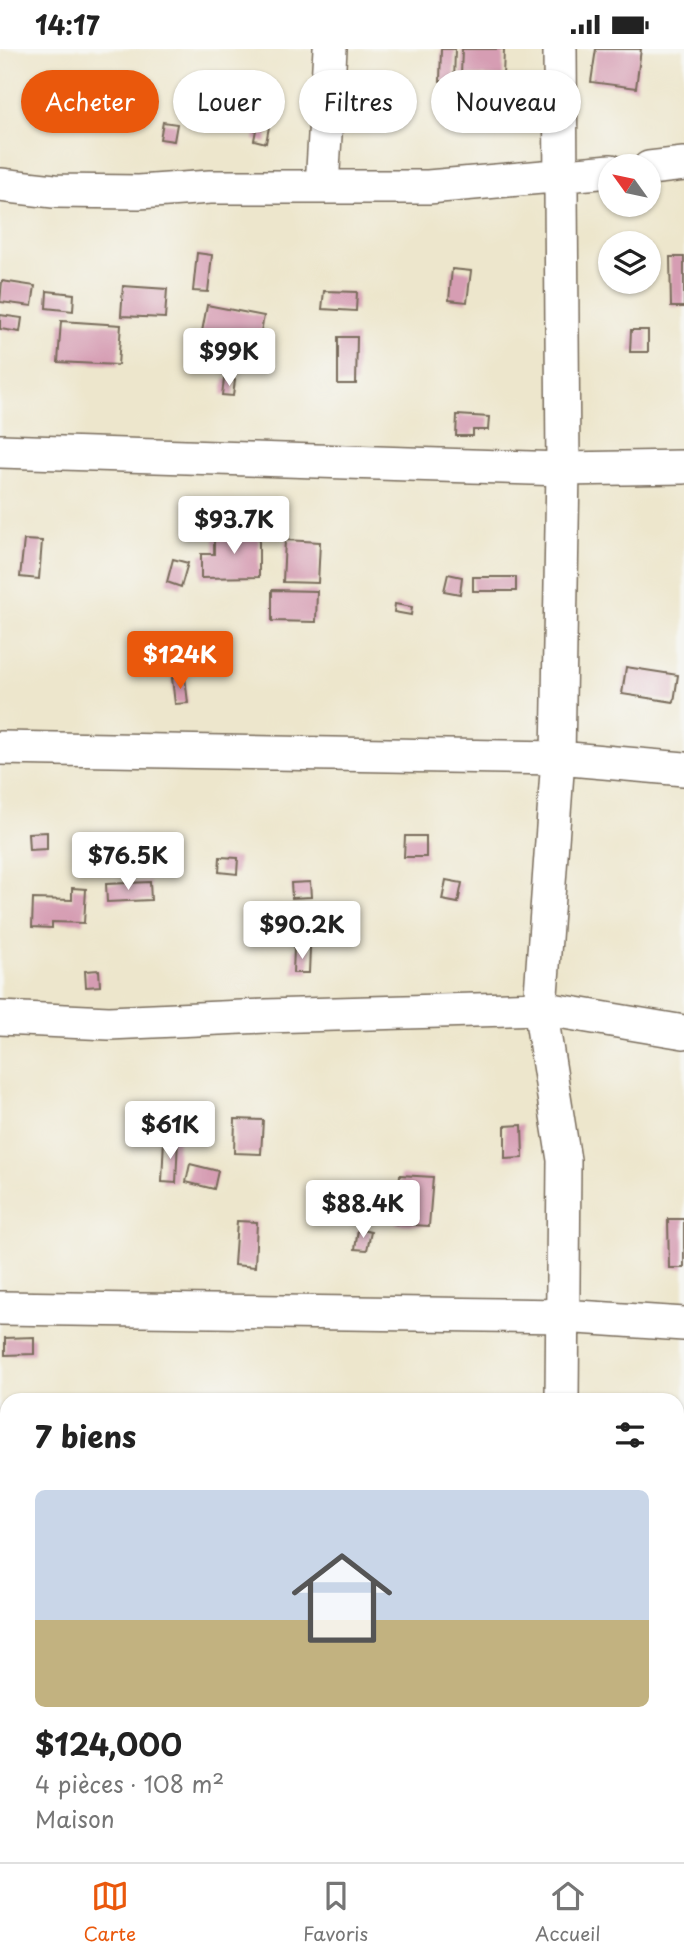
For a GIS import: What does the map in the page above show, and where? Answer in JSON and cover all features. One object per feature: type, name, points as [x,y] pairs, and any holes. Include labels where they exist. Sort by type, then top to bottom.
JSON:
[{"type":"street","points":[[322,187],[330,49]]},
{"type":"street","points":[[560,49],[563,469],[558,758],[540,1008],[564,1160],[562,1393]]},
{"type":"street","points":[[662,167],[684,164]]},
{"type":"street","points":[[0,185],[54,191],[139,192],[210,187],[428,187],[598,172]]},
{"type":"street","points":[[0,451],[563,469],[684,467]]},
{"type":"street","points":[[0,748],[558,758],[684,769]]},
{"type":"street","points":[[0,1018],[109,1023],[540,1008],[684,1032]]},
{"type":"street","points":[[0,1308],[562,1316],[684,1324]]},
{"type":"building","points":[[441,49],[455,49],[454,70],[440,70]]},
{"type":"building","points":[[462,49],[504,49],[503,70],[461,70]]},
{"type":"building","points":[[596,49],[641,49],[636,88],[591,82]]},
{"type":"building","points":[[163,122],[173,123],[174,141],[160,139]]},
{"type":"building","points":[[255,133],[268,133],[266,143],[254,140]]},
{"type":"building","points":[[197,253],[212,255],[208,292],[193,291]]},
{"type":"building","points":[[670,257],[684,257],[684,307],[671,307]]},
{"type":"building","points":[[452,269],[471,271],[467,302],[449,300]]},
{"type":"building","points":[[2,281],[35,286],[32,306],[0,302]]},
{"type":"building","points":[[123,286],[167,289],[165,318],[121,316]]},
{"type":"building","points":[[47,291],[74,294],[73,311],[46,308]]},
{"type":"building","points":[[324,291],[357,292],[356,311],[322,309]]},
{"type":"building","points":[[207,305],[264,316],[258,347],[201,337]]},
{"type":"building","points":[[0,315],[22,318],[20,332],[0,329]]},
{"type":"building","points":[[61,321],[121,325],[118,365],[58,362]]},
{"type":"building","points":[[631,330],[648,330],[648,352],[630,352]]},
{"type":"building","points":[[338,337],[357,337],[356,384],[338,384]]},
{"type":"building","points":[[224,379],[235,380],[233,396],[222,395]]},
{"type":"building","points":[[457,415],[489,417],[488,430],[473,430],[473,436],[456,436]]},
{"type":"building","points":[[235,526],[259,526],[259,577],[201,578],[201,554],[214,554],[214,537],[236,537]]},
{"type":"building","points":[[24,540],[42,541],[39,579],[20,577]]},
{"type":"building","points":[[285,540],[320,542],[318,583],[283,582]]},
{"type":"building","points":[[173,559],[188,563],[181,587],[167,582]]},
{"type":"building","points":[[448,574],[462,577],[460,594],[444,591]]},
{"type":"building","points":[[473,577],[516,577],[516,591],[473,591]]},
{"type":"building","points":[[272,590],[317,591],[316,622],[272,621]]},
{"type":"building","points":[[395,604],[412,607],[411,615],[394,612]]},
{"type":"building","points":[[626,667],[678,675],[674,702],[622,694]]},
{"type":"building","points":[[185,677],[188,703],[175,704],[172,678]]},
{"type":"building","points":[[47,832],[47,849],[29,850],[28,833]]},
{"type":"building","points":[[405,836],[426,836],[426,857],[404,857]]},
{"type":"building","points":[[220,857],[238,858],[237,874],[219,872]]},
{"type":"building","points":[[446,880],[462,883],[458,903],[442,900]]},
{"type":"building","points":[[150,882],[151,900],[107,902],[106,884]]},
{"type":"building","points":[[310,882],[311,897],[292,898],[291,883]]},
{"type":"building","points":[[72,888],[86,889],[84,923],[52,922],[52,928],[32,927],[33,899],[72,900]]},
{"type":"building","points":[[294,948],[310,948],[309,973],[293,973]]},
{"type":"building","points":[[99,970],[100,986],[86,987],[85,971]]},
{"type":"building","points":[[189,1109],[201,1110],[199,1138],[186,1137]]},
{"type":"building","points":[[235,1119],[263,1120],[261,1154],[234,1153]]},
{"type":"building","points":[[522,1125],[523,1158],[505,1159],[505,1126]]},
{"type":"building","points":[[164,1138],[178,1139],[176,1183],[162,1182]]},
{"type":"building","points":[[190,1164],[218,1171],[214,1189],[186,1182]]},
{"type":"building","points":[[400,1175],[433,1177],[429,1226],[396,1224]]},
{"type":"building","points":[[668,1219],[684,1219],[684,1268],[669,1268]]},
{"type":"building","points":[[237,1221],[257,1222],[255,1267],[234,1265]]},
{"type":"building","points":[[358,1229],[371,1232],[367,1250],[355,1249]]},
{"type":"building","points":[[34,1337],[34,1354],[5,1355],[5,1338]]}]
